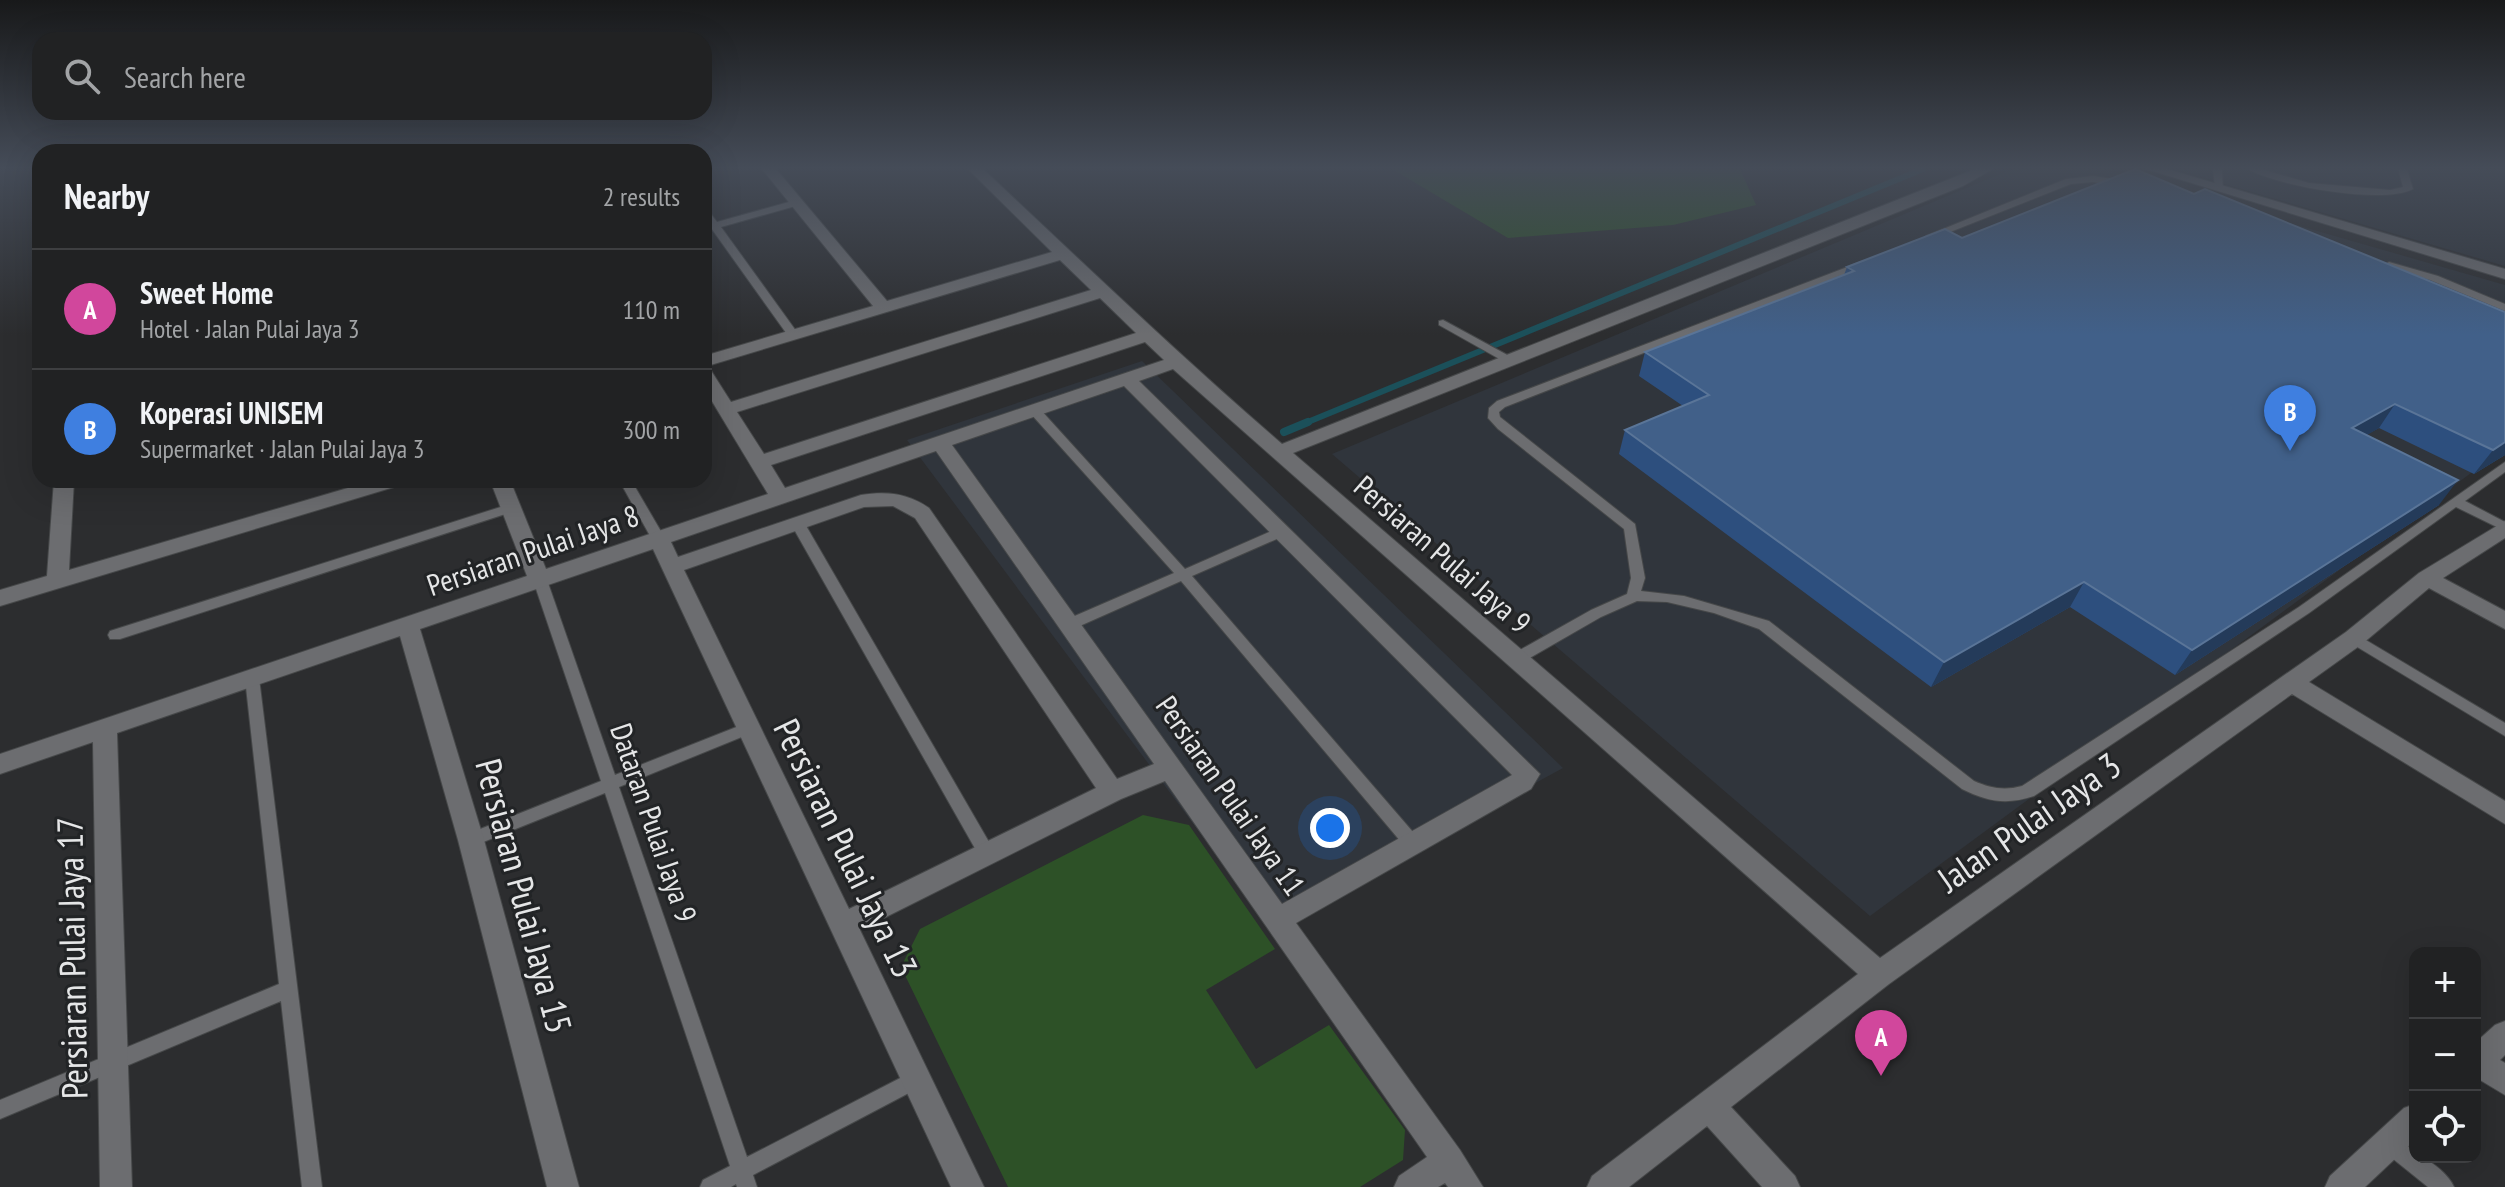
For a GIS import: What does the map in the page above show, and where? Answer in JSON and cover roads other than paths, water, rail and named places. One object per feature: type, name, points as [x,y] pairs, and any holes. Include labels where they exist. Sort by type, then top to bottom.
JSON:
[{"type":"street","points":[[814,224],[884,308]]},
{"type":"street","name":"Persiaran Pulai Jaya 9","points":[[1035,224],[1176,362],[1879,975]]},
{"type":"street","points":[[1278,452],[1852,224]]},
{"type":"street","points":[[2339,224],[2505,274]]},
{"type":"street","points":[[712,360],[1066,253]]},
{"type":"street","points":[[727,409],[1104,291]]},
{"type":"street","points":[[760,462],[1147,335]]},
{"type":"street","name":"Persiaran Pulai Jaya 8","points":[[0,764],[1176,362]]},
{"type":"street","points":[[1127,379],[1527,774],[1522,782],[1278,920]]},
{"type":"street","points":[[712,386],[781,498]]},
{"type":"street","name":"Persiaran Pulai Jaya 11","points":[[940,443],[1458,1174]]},
{"type":"street","points":[[58,581],[64,488]]},
{"type":"street","points":[[0,598],[370,488]]},
{"type":"street","name":"Dataran Pulai Jaya 9","points":[[503,488],[540,580]]},
{"type":"street","points":[[672,567],[861,501],[884,497],[913,506],[922,513],[1112,792]]},
{"type":"street","name":"Jalan Pulai Jaya 3","points":[[1603,1187],[1879,975],[2354,638],[2427,578],[2505,528]]},
{"type":"street","name":"Persiaran Pulai Jaya 13","points":[[659,540],[968,1187]]},
{"type":"street","points":[[2427,578],[2505,621]]},
{"type":"street","name":"Persiaran Pulai Jaya 15","points":[[408,625],[471,840],[563,1187]]},
{"type":"street","points":[[2291,682],[2505,814]]},
{"type":"street","name":"Persiaran Pulai Jaya 17","points":[[105,728],[116,1187]]},
{"type":"street","points":[[843,925],[1112,792],[1170,768]]},
{"type":"street","points":[[2481,1057],[2505,1035]]},
{"type":"street","points":[[2481,1065],[2505,1081]]},
{"type":"street","points":[[1709,1106],[1784,1187]]},
{"type":"street","points":[[2341,1187],[2409,1125]]},
{"type":"street","points":[[1410,1187],[1458,1174]]},
{"type":"lane","points":[[721,224],[715,226],[793,335]]},
{"type":"lane","points":[[1922,240],[1961,224]]},
{"type":"lane","points":[[1633,596],[1638,578],[1630,527],[1502,426],[1494,418],[1493,411],[1501,404],[1878,258]]},
{"type":"lane","points":[[2389,265],[2505,301]]},
{"type":"lane","points":[[2434,278],[2505,308]]},
{"type":"lane","points":[[1443,323],[1507,359]]},
{"type":"lane","points":[[1035,411],[1182,574],[1413,844]]},
{"type":"lane","points":[[1516,659],[1633,596],[1712,608],[1764,625],[1968,785],[1989,796],[2012,797],[2028,791],[2291,619],[2505,466]]},
{"type":"lane","points":[[630,488],[659,540]]},
{"type":"lane","points":[[2456,502],[2505,528]]},
{"type":"lane","points":[[115,635],[510,508]]},
{"type":"lane","points":[[798,524],[987,854]]},
{"type":"lane","points":[[1068,625],[1281,532]]},
{"type":"lane","name":"Dataran Pulai Jaya 9","points":[[540,580],[744,1179]]},
{"type":"lane","points":[[2354,638],[2505,730]]},
{"type":"lane","points":[[252,678],[312,1187]]},
{"type":"lane","points":[[471,840],[749,728]]},
{"type":"lane","points":[[0,1110],[288,989]]},
{"type":"lane","points":[[710,1187],[744,1179],[917,1079]]},
{"type":"lane","points":[[2389,1143],[2444,1187]]},
{"type":"waterway","points":[[1303,424],[1788,224]]},
{"type":"waterway","points":[[1284,432],[1308,422]]},
{"type":"place","name":"Koperasi UNISEM","points":[[2290,451]]},
{"type":"place","name":"Sweet Home","points":[[1881,1076]]}]
